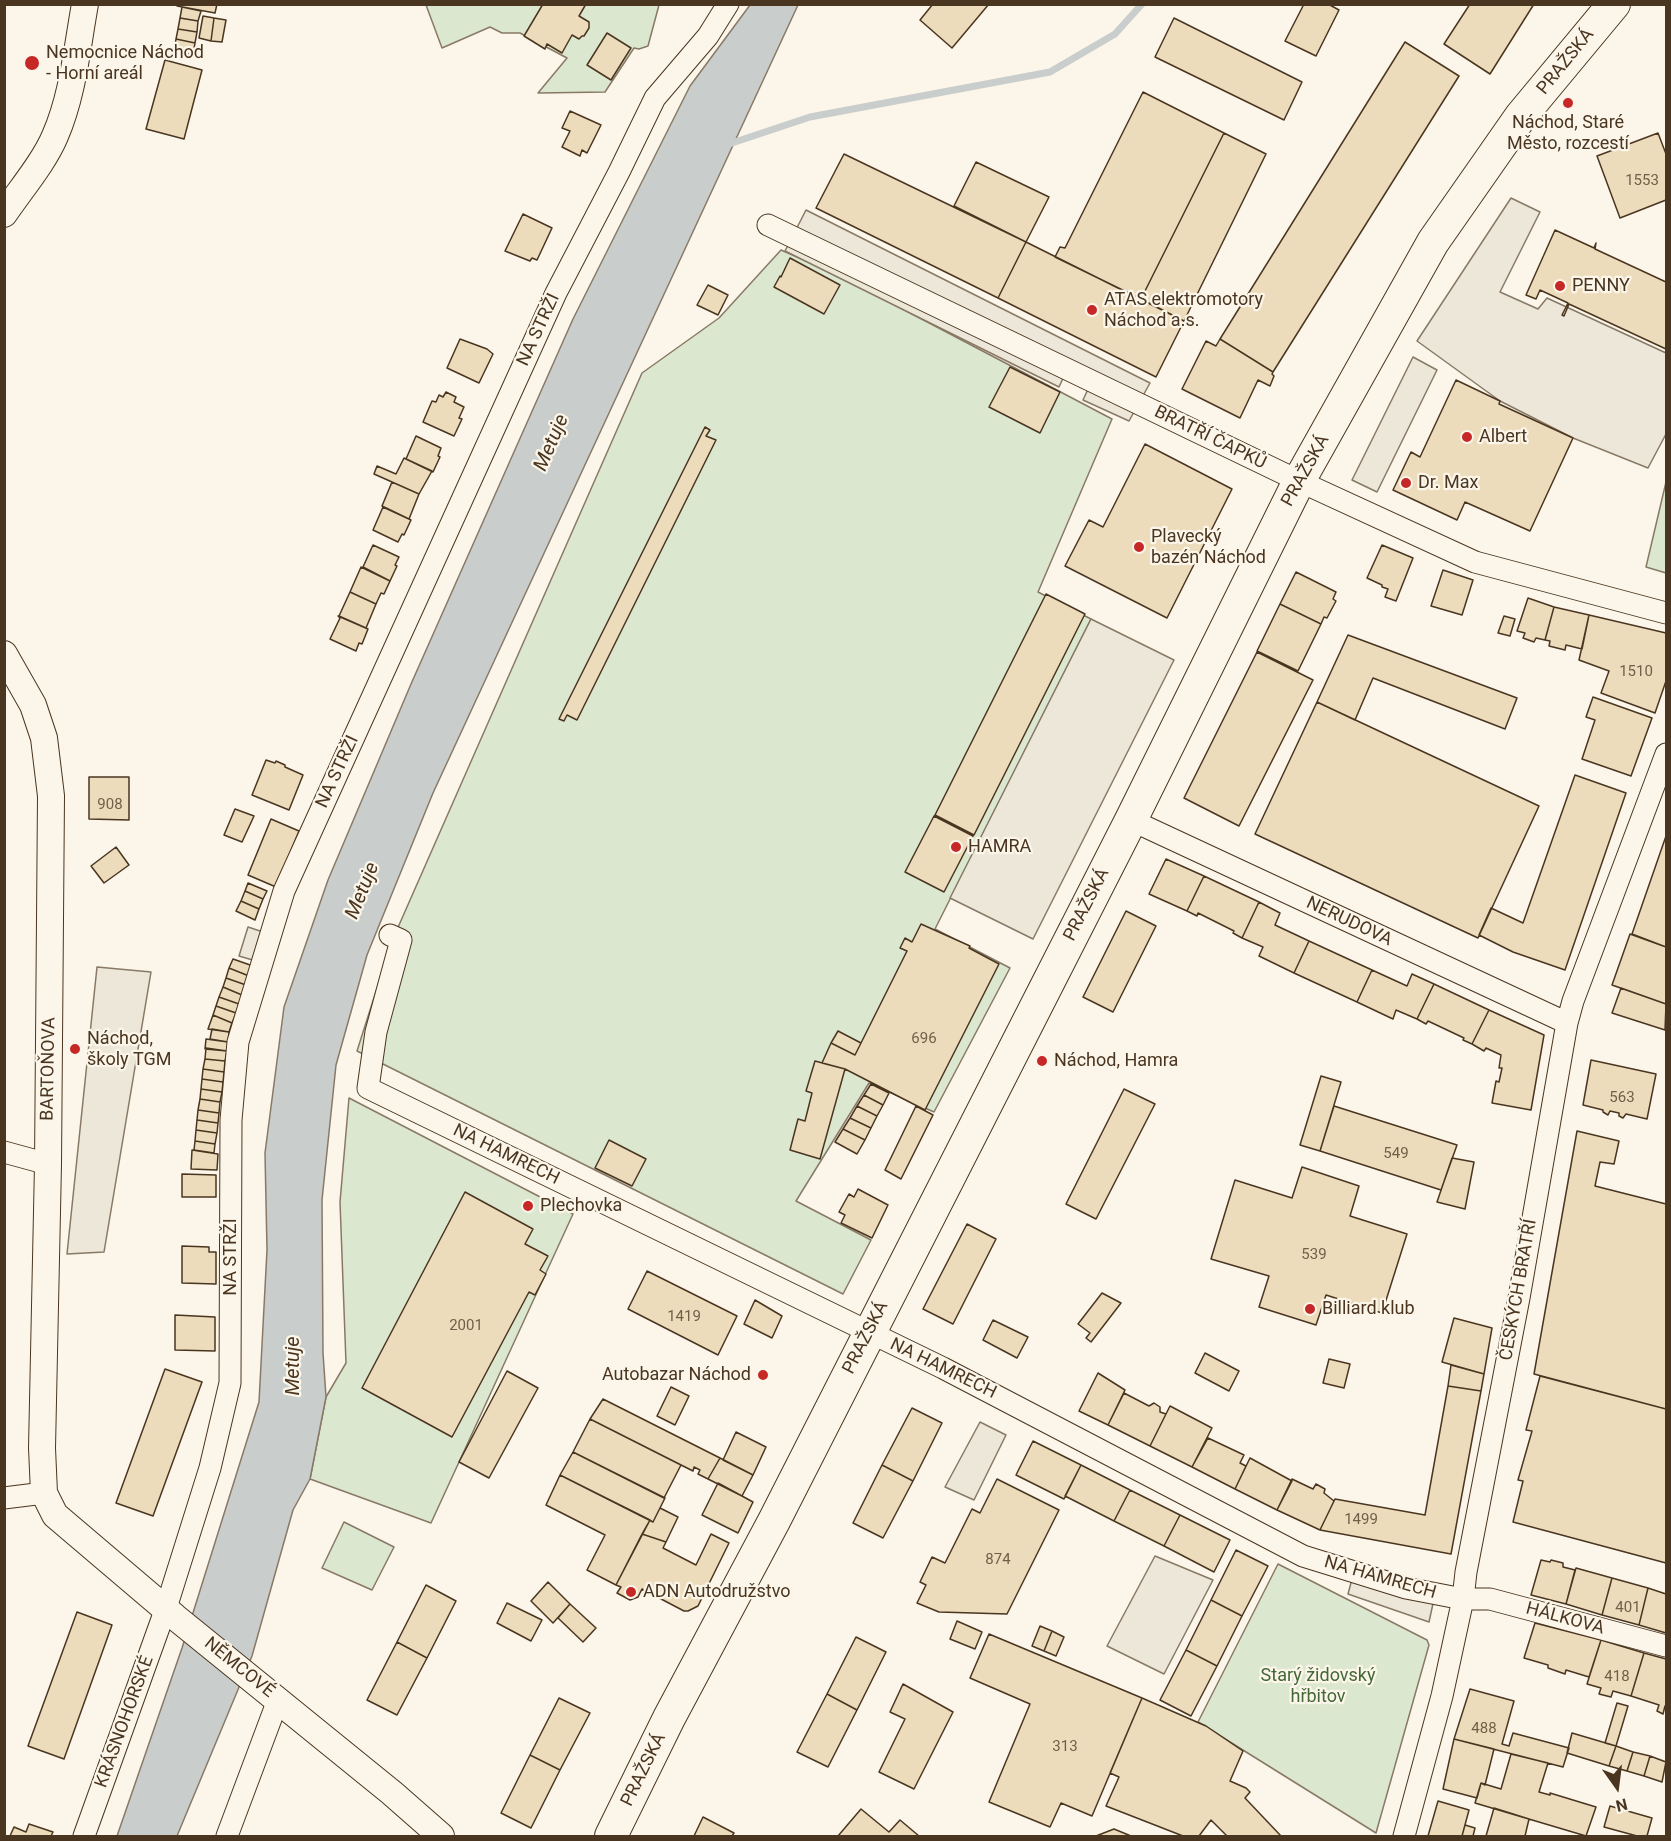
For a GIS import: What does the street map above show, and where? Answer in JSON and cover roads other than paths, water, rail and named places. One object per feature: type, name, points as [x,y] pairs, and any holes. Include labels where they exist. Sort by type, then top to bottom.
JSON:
[{"type":"main road","name":"PRAŽSKÁ","points":[[610,1836],[669,1718],[774,1521],[1131,820],[1299,481],[1433,242],[1521,116],[1614,4]]},
{"type":"street","points":[[4,214],[48,149],[60,123],[85,4]]},
{"type":"street","name":"NA STRŽI","points":[[171,1613],[231,1383],[231,1120],[238,1042],[284,891],[556,293],[656,98],[708,36],[728,4]]},
{"type":"street","name":"BRATŘÍ ČAPKŮ","points":[[768,225],[1299,481],[1475,562],[1666,613]]},
{"type":"street","name":"BARTOŇOVA","points":[[4,654],[37,716],[44,738],[50,774],[48,1164],[42,1448],[44,1493]]},
{"type":"street","name":"ČESKÝCH BRATŘÍ","points":[[1404,1836],[1442,1696],[1463,1599],[1466,1572],[1567,1023],[1573,1000],[1666,754]]},
{"type":"street","name":"NERUDOVA","points":[[1131,820],[1567,1023]]},
{"type":"street","name":"NA HAMRECH","points":[[390,934],[400,940],[375,1032],[368,1088],[1007,1401],[1277,1544],[1303,1556],[1406,1588],[1463,1599]]},
{"type":"street","points":[[4,1152],[48,1164]]},
{"type":"street","points":[[4,1498],[44,1493]]},
{"type":"street","name":"NĚMCOVÉ","points":[[44,1493],[55,1515],[441,1836]]},
{"type":"street","name":"HÁLKOVA","points":[[1463,1599],[1490,1599],[1666,1646]]},
{"type":"street","name":"KRÁSNOHORSKÉ","points":[[84,1836],[171,1613]]},
{"type":"street","points":[[226,1836],[269,1692]]},
{"type":"water","name":"Metuje","points":[[750,5],[798,5],[433,793],[367,955],[336,1065],[322,1200],[323,1353],[326,1397],[310,1479],[293,1510],[252,1656],[177,1836],[117,1836],[182,1648],[259,1402],[267,1250],[265,1153],[284,1007],[328,880],[411,684],[573,319],[690,86]]},
{"type":"waterway","points":[[726,145],[810,117],[1050,72],[1115,34],[1142,4]]},
{"type":"place","name":"Nemocnice Náchod - Horní areál","points":[[32,63]]},
{"type":"place","name":"Náchod, Staré Město, rozcestí","points":[[1568,103]]},
{"type":"place","name":"PENNY","points":[[1560,286]]},
{"type":"place","name":"ATAS elektromotory Náchod a.s.","points":[[1092,310]]},
{"type":"place","name":"Albert","points":[[1467,437]]},
{"type":"place","name":"Dr. Max","points":[[1406,483]]},
{"type":"place","name":"Plavecký bazén Náchod","points":[[1139,547]]},
{"type":"place","name":"HAMRA","points":[[956,847]]},
{"type":"place","name":"Náchod, školy TGM","points":[[75,1049]]},
{"type":"place","name":"Náchod, Hamra","points":[[1042,1061]]},
{"type":"place","name":"Plechovka","points":[[528,1206]]},
{"type":"place","name":"Billiard klub","points":[[1310,1309]]},
{"type":"place","name":"Autobazar Náchod","points":[[763,1375]]},
{"type":"place","name":"ADN Autodružstvo","points":[[631,1592]]},
{"type":"park label","name":"Starý židovský hřbitov","points":[[1318,1686]]}]
